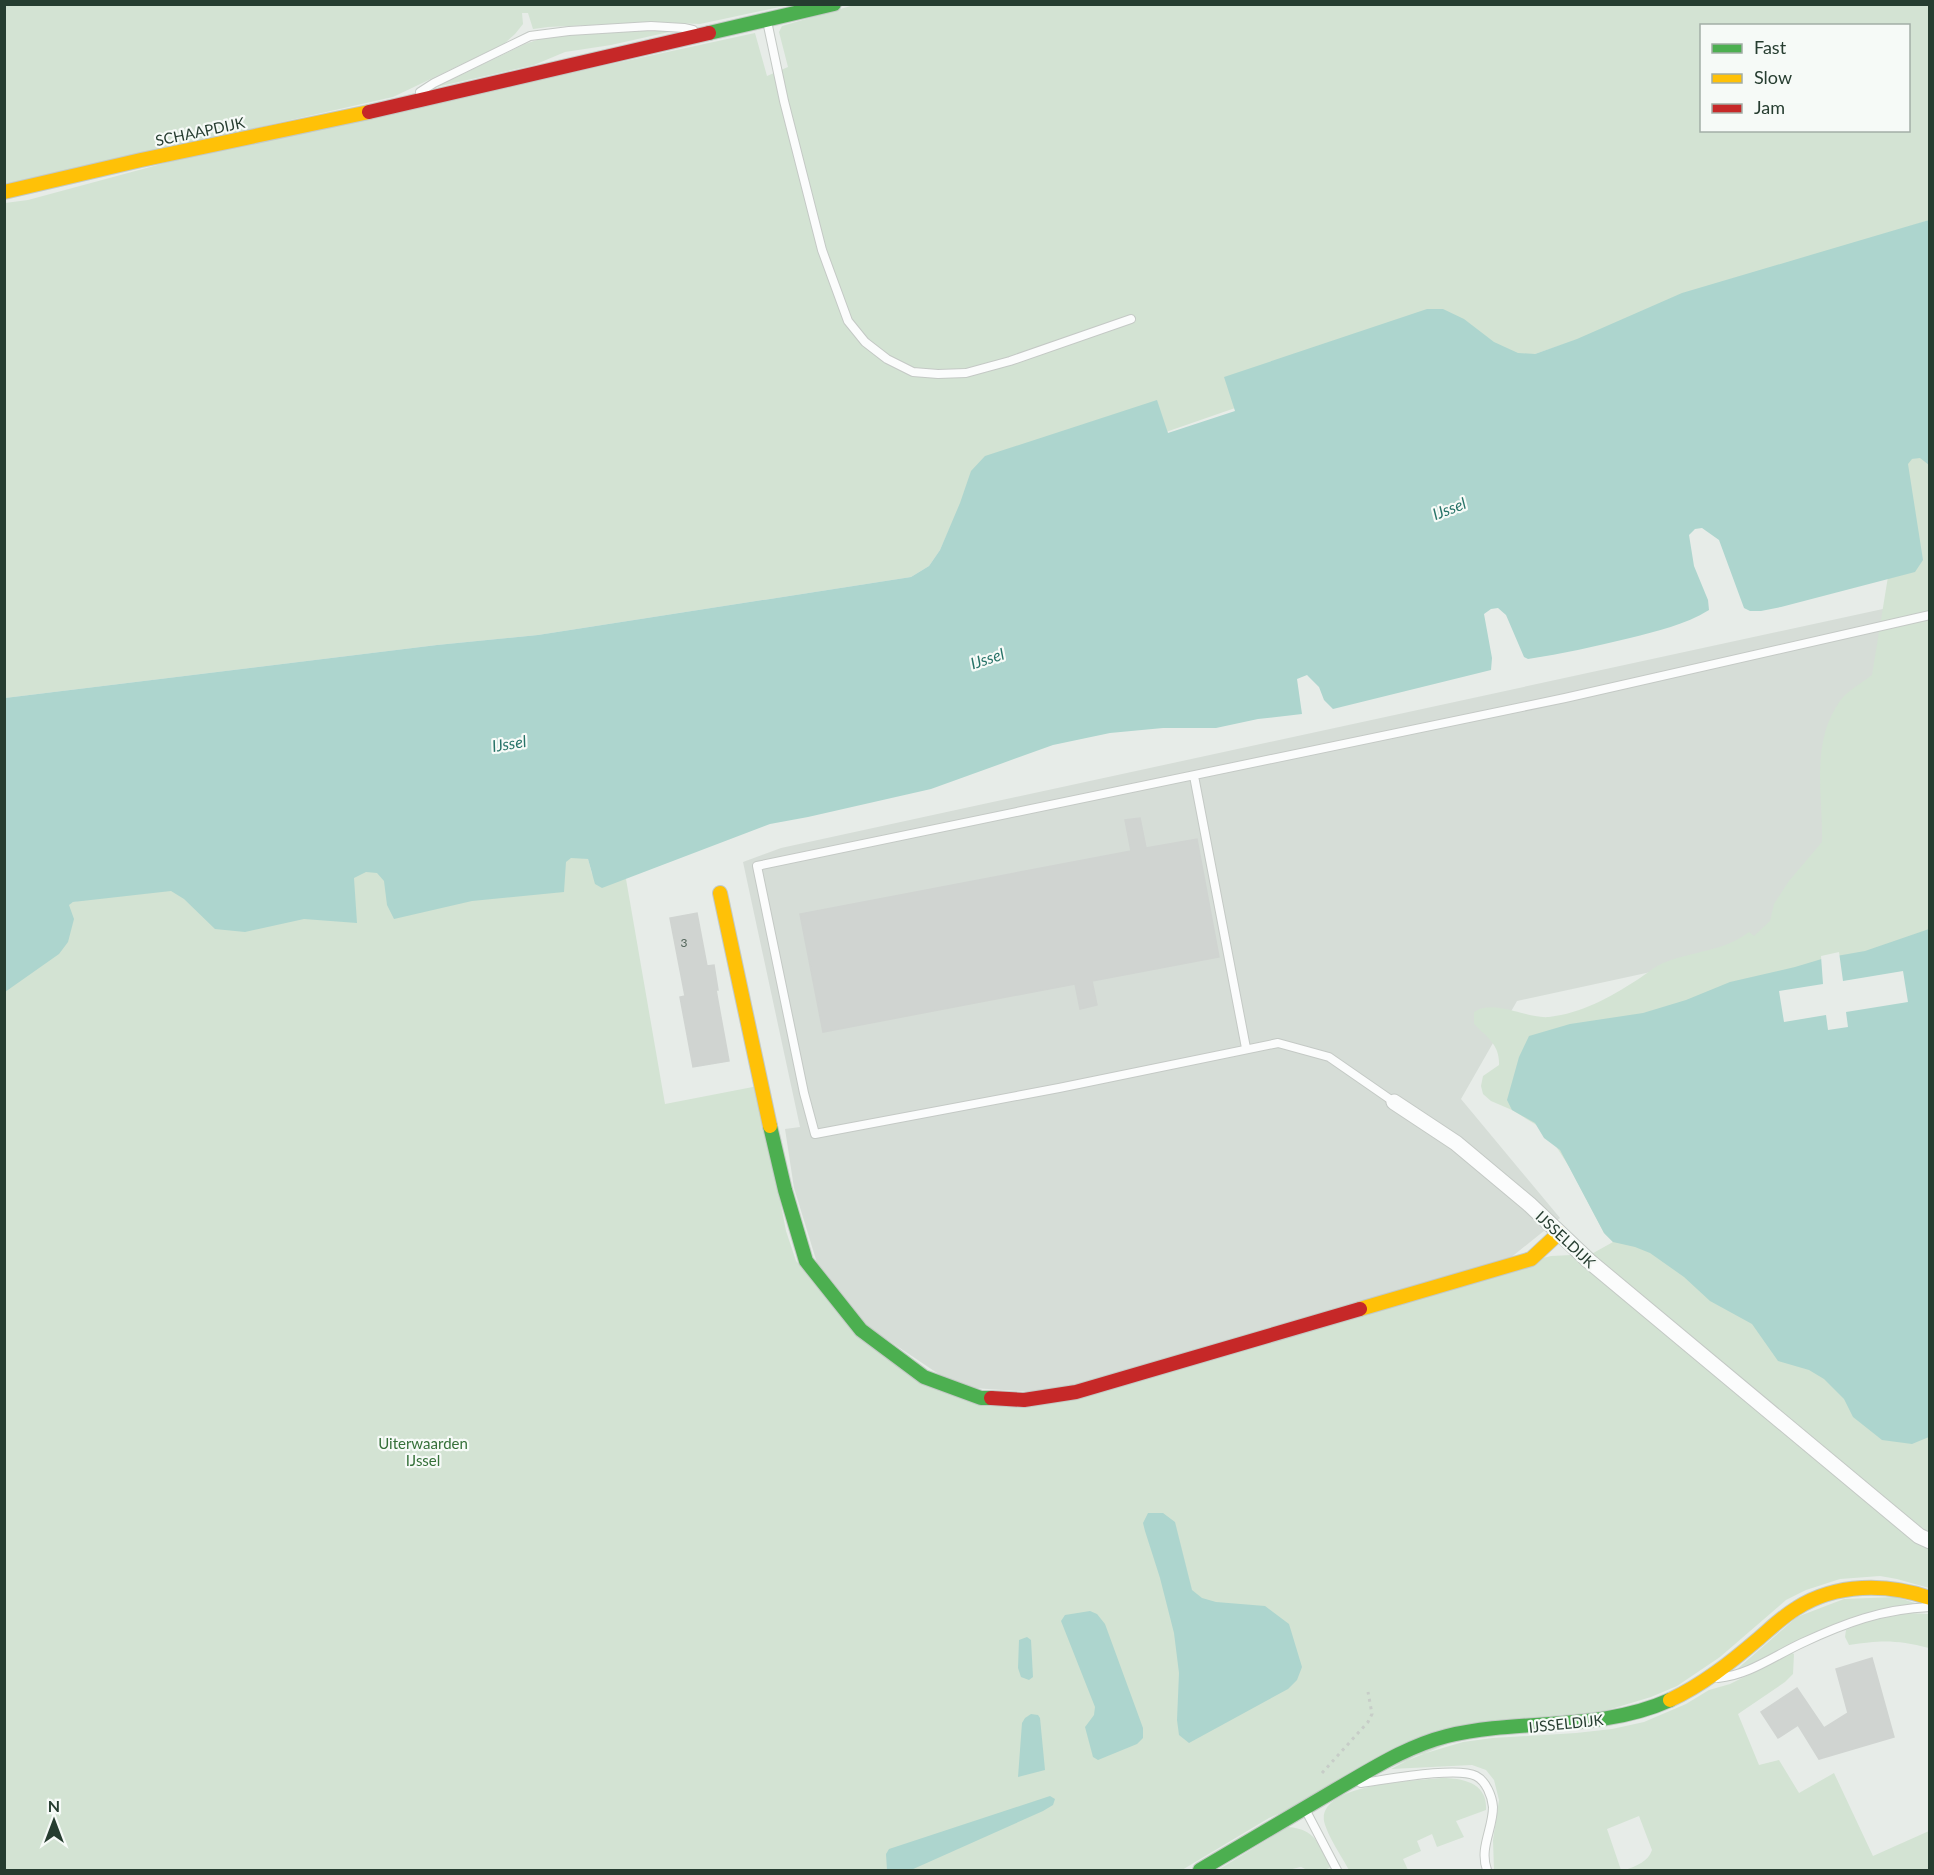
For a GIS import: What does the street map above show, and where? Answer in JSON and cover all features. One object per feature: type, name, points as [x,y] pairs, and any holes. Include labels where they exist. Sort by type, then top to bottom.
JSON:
[{"type":"street","name":"SCHAAPDIJK","points":[[4,192],[141,160],[404,104],[834,4]]},
{"type":"street","points":[[720,893],[770,1127],[806,1262],[861,1330],[924,1377],[981,1398],[1024,1400],[1076,1392],[1531,1259],[1559,1233]]},
{"type":"street","name":"IJSSELDIJK","points":[[1394,1102],[1455,1143],[1529,1204],[1589,1261],[1920,1536],[1929,1541]]},
{"type":"street","name":"IJSSELDIJK","points":[[1200,1870],[1415,1746],[1466,1732],[1592,1722],[1618,1717],[1666,1702],[1708,1679],[1780,1620],[1801,1606],[1845,1590],[1873,1587],[1900,1589],[1929,1598]]},
{"type":"lane","points":[[766,20],[822,250],[848,321],[865,342],[886,359],[913,372],[966,373],[1010,361],[1131,319]]},
{"type":"lane","name":"SCHAAPDIJK","points":[[404,104],[434,82],[530,36],[651,26],[684,28],[705,34]]},
{"type":"lane","points":[[1394,1102],[1329,1057],[1278,1042],[1059,1088],[815,1134],[804,1093],[757,866],[1565,699],[1929,615]]},
{"type":"lane","points":[[1194,776],[1246,1048]]},
{"type":"lane","points":[[1708,1679],[1735,1676],[1802,1643],[1867,1616],[1908,1608],[1929,1607]]},
{"type":"lane","points":[[1344,1785],[1446,1772],[1475,1775],[1484,1783],[1491,1795],[1493,1807],[1484,1857],[1487,1870]]},
{"type":"lane","points":[[1304,1808],[1337,1870]]},
{"type":"path","points":[[1319,1777],[1368,1722],[1372,1714],[1368,1692]]},
{"type":"shaded area","points":[[1929,599],[1900,918],[1517,1001],[1461,1099],[1560,1218],[1509,1259],[1049,1393],[958,1387],[864,1324],[821,1276],[794,1188],[785,1129],[800,1127],[743,862],[781,848]]},
{"type":"green space","points":[[118,4],[119,6],[128,4],[789,5],[700,24],[652,22],[533,29],[528,13],[522,13],[523,24],[504,44],[393,97],[5,184],[4,5]]},
{"type":"green space","points":[[854,5],[1929,5],[1929,220],[1535,354],[1238,407],[961,503],[940,550],[929,566],[911,577],[538,635],[437,645],[5,698],[5,203],[28,200],[202,153],[755,33],[767,76],[788,67],[779,32],[782,26]]},
{"type":"green space","points":[[669,30],[669,32],[611,45],[565,52],[534,65],[436,87],[525,44],[546,37],[584,33]]},
{"type":"green space","name":"Uiterwaarden IJssel","points":[[1929,455],[1929,1588],[1880,1576],[1840,1579],[1806,1590],[1786,1600],[1720,1657],[1677,1686],[1651,1697],[1601,1712],[1505,1720],[1269,1818],[1182,1870],[5,1870],[4,918],[82,900],[370,869],[577,857],[588,859],[592,874],[598,878],[626,879],[665,1104],[758,1086],[786,1231],[796,1261],[907,1371],[1013,1405],[1535,1260],[1551,1256],[1572,1255],[1579,1261],[1613,1242],[1604,1233],[1570,1168],[1550,1137],[1538,1126],[1512,1110],[1491,1101],[1483,1094],[1481,1086],[1483,1076],[1499,1065],[1499,1058],[1492,1042],[1474,1024],[1474,1012],[1491,1007],[1549,1017],[1573,1012],[1606,999],[1663,963],[1729,944],[1749,932],[1754,936],[1770,921],[1774,904],[1789,881],[1822,842],[1820,770],[1825,734],[1831,717],[1843,697],[1872,675],[1907,460]]},
{"type":"green space","points":[[1896,1597],[1921,1605],[1896,1607],[1849,1619],[1736,1670],[1797,1617],[1844,1599]]},
{"type":"green space","points":[[1908,1613],[1929,1614],[1929,1648],[1908,1643],[1889,1642],[1849,1645],[1845,1637],[1846,1630],[1864,1622]]},
{"type":"green space","points":[[1794,1654],[1793,1674],[1738,1714],[1759,1765],[1779,1760],[1799,1793],[1834,1773],[1873,1856],[1929,1831],[1929,1870],[1625,1870],[1645,1861],[1652,1850],[1639,1816],[1607,1829],[1621,1870],[1494,1870],[1493,1840],[1499,1800],[1494,1780],[1486,1770],[1472,1765],[1391,1769],[1416,1756],[1463,1742],[1576,1733],[1612,1729],[1644,1722],[1686,1704],[1709,1690],[1730,1684]]},
{"type":"green space","points":[[1441,1778],[1458,1779],[1472,1784],[1483,1794],[1486,1801],[1486,1810],[1456,1821],[1464,1837],[1437,1847],[1432,1834],[1417,1841],[1421,1851],[1403,1859],[1408,1870],[1349,1870],[1326,1827],[1324,1821],[1327,1808],[1337,1799],[1352,1791],[1371,1786]]},
{"type":"green space","points":[[1288,1827],[1297,1828],[1311,1835],[1320,1845],[1331,1867],[1316,1871],[1301,1867],[1288,1870],[1218,1870]]},
{"type":"water","name":"IJssel","points":[[1929,220],[1929,465],[1920,458],[1912,459],[1908,464],[1923,560],[1915,572],[1781,607],[1750,611],[1744,608],[1719,540],[1702,528],[1695,529],[1689,535],[1694,566],[1708,600],[1709,610],[1681,624],[1661,630],[1592,647],[1528,659],[1524,657],[1506,615],[1498,608],[1491,609],[1484,614],[1492,658],[1491,670],[1333,709],[1324,700],[1319,687],[1307,675],[1297,679],[1302,714],[1258,719],[1216,728],[1163,728],[1110,733],[1053,745],[931,789],[770,824],[602,888],[595,884],[588,859],[571,858],[566,862],[564,892],[472,901],[394,919],[387,905],[384,881],[377,873],[366,872],[354,878],[357,923],[304,919],[245,932],[215,929],[184,899],[171,891],[73,902],[69,905],[74,919],[68,942],[59,954],[5,992],[5,698],[437,645],[538,635],[911,577],[929,566],[940,550],[971,471],[985,456],[1157,400],[1168,433],[1235,411],[1224,377],[1427,309],[1443,309],[1464,319],[1494,342],[1518,353],[1535,354],[1577,339],[1682,293]]},
{"type":"water","points":[[1929,929],[1929,1437],[1912,1444],[1882,1440],[1853,1417],[1844,1399],[1824,1379],[1809,1370],[1778,1361],[1752,1324],[1710,1301],[1684,1277],[1650,1253],[1613,1242],[1604,1233],[1560,1150],[1544,1138],[1535,1123],[1512,1110],[1507,1100],[1519,1057],[1529,1036],[1570,1024],[1643,1013],[1686,1000],[1730,982],[1825,958],[1865,951]]},
{"type":"water","points":[[1148,1513],[1163,1513],[1175,1522],[1192,1590],[1202,1598],[1216,1602],[1265,1606],[1289,1624],[1302,1667],[1297,1680],[1288,1689],[1189,1743],[1179,1735],[1177,1720],[1179,1673],[1174,1633],[1143,1523]]},
{"type":"water","points":[[1090,1611],[1097,1614],[1105,1624],[1143,1728],[1143,1738],[1137,1744],[1098,1760],[1093,1757],[1085,1727],[1094,1715],[1095,1707],[1061,1621],[1065,1615]]},
{"type":"water","points":[[1027,1637],[1031,1640],[1033,1677],[1029,1680],[1021,1677],[1018,1668],[1019,1640]]},
{"type":"water","points":[[1031,1714],[1038,1715],[1040,1718],[1045,1770],[1018,1777],[1022,1723]]},
{"type":"water","points":[[1050,1796],[1055,1799],[1053,1805],[1043,1811],[911,1870],[887,1870],[886,1854],[889,1849]]},
{"type":"pier","points":[[1839,952],[1843,981],[1903,971],[1908,1002],[1846,1012],[1848,1027],[1828,1030],[1826,1015],[1784,1022],[1779,991],[1823,984],[1821,956]]},
{"type":"building","points":[[1140,818],[1146,848],[1197,839],[1219,957],[1092,981],[1097,1005],[1080,1009],[1075,984],[823,1032],[800,914],[1131,851],[1125,820]]},
{"type":"building","points":[[697,913],[707,966],[714,965],[718,990],[716,990],[729,1061],[693,1067],[680,997],[685,996],[670,918]]},
{"type":"building","points":[[1872,1658],[1894,1737],[1819,1759],[1798,1725],[1778,1738],[1761,1712],[1797,1688],[1824,1728],[1848,1713],[1836,1669]]},
{"type":"traffic: fast","points":[[709,33],[834,4]]},
{"type":"traffic: fast","points":[[770,1126],[785,1190],[806,1261],[861,1330],[924,1377],[981,1398],[991,1398]]},
{"type":"traffic: fast","points":[[1200,1870],[1377,1766],[1432,1740],[1503,1727],[1616,1717],[1670,1700]]},
{"type":"traffic: slow","points":[[4,192],[141,160],[369,112]]},
{"type":"traffic: slow","points":[[720,893],[770,1126]]},
{"type":"traffic: slow","points":[[1360,1309],[1531,1259],[1559,1233]]},
{"type":"traffic: slow","points":[[1670,1700],[1715,1673],[1786,1615],[1812,1600],[1828,1594],[1862,1588],[1897,1590],[1930,1598]]},
{"type":"traffic: jam","points":[[369,112],[709,33]]},
{"type":"traffic: jam","points":[[991,1398],[1024,1400],[1076,1392],[1360,1309]]}]
